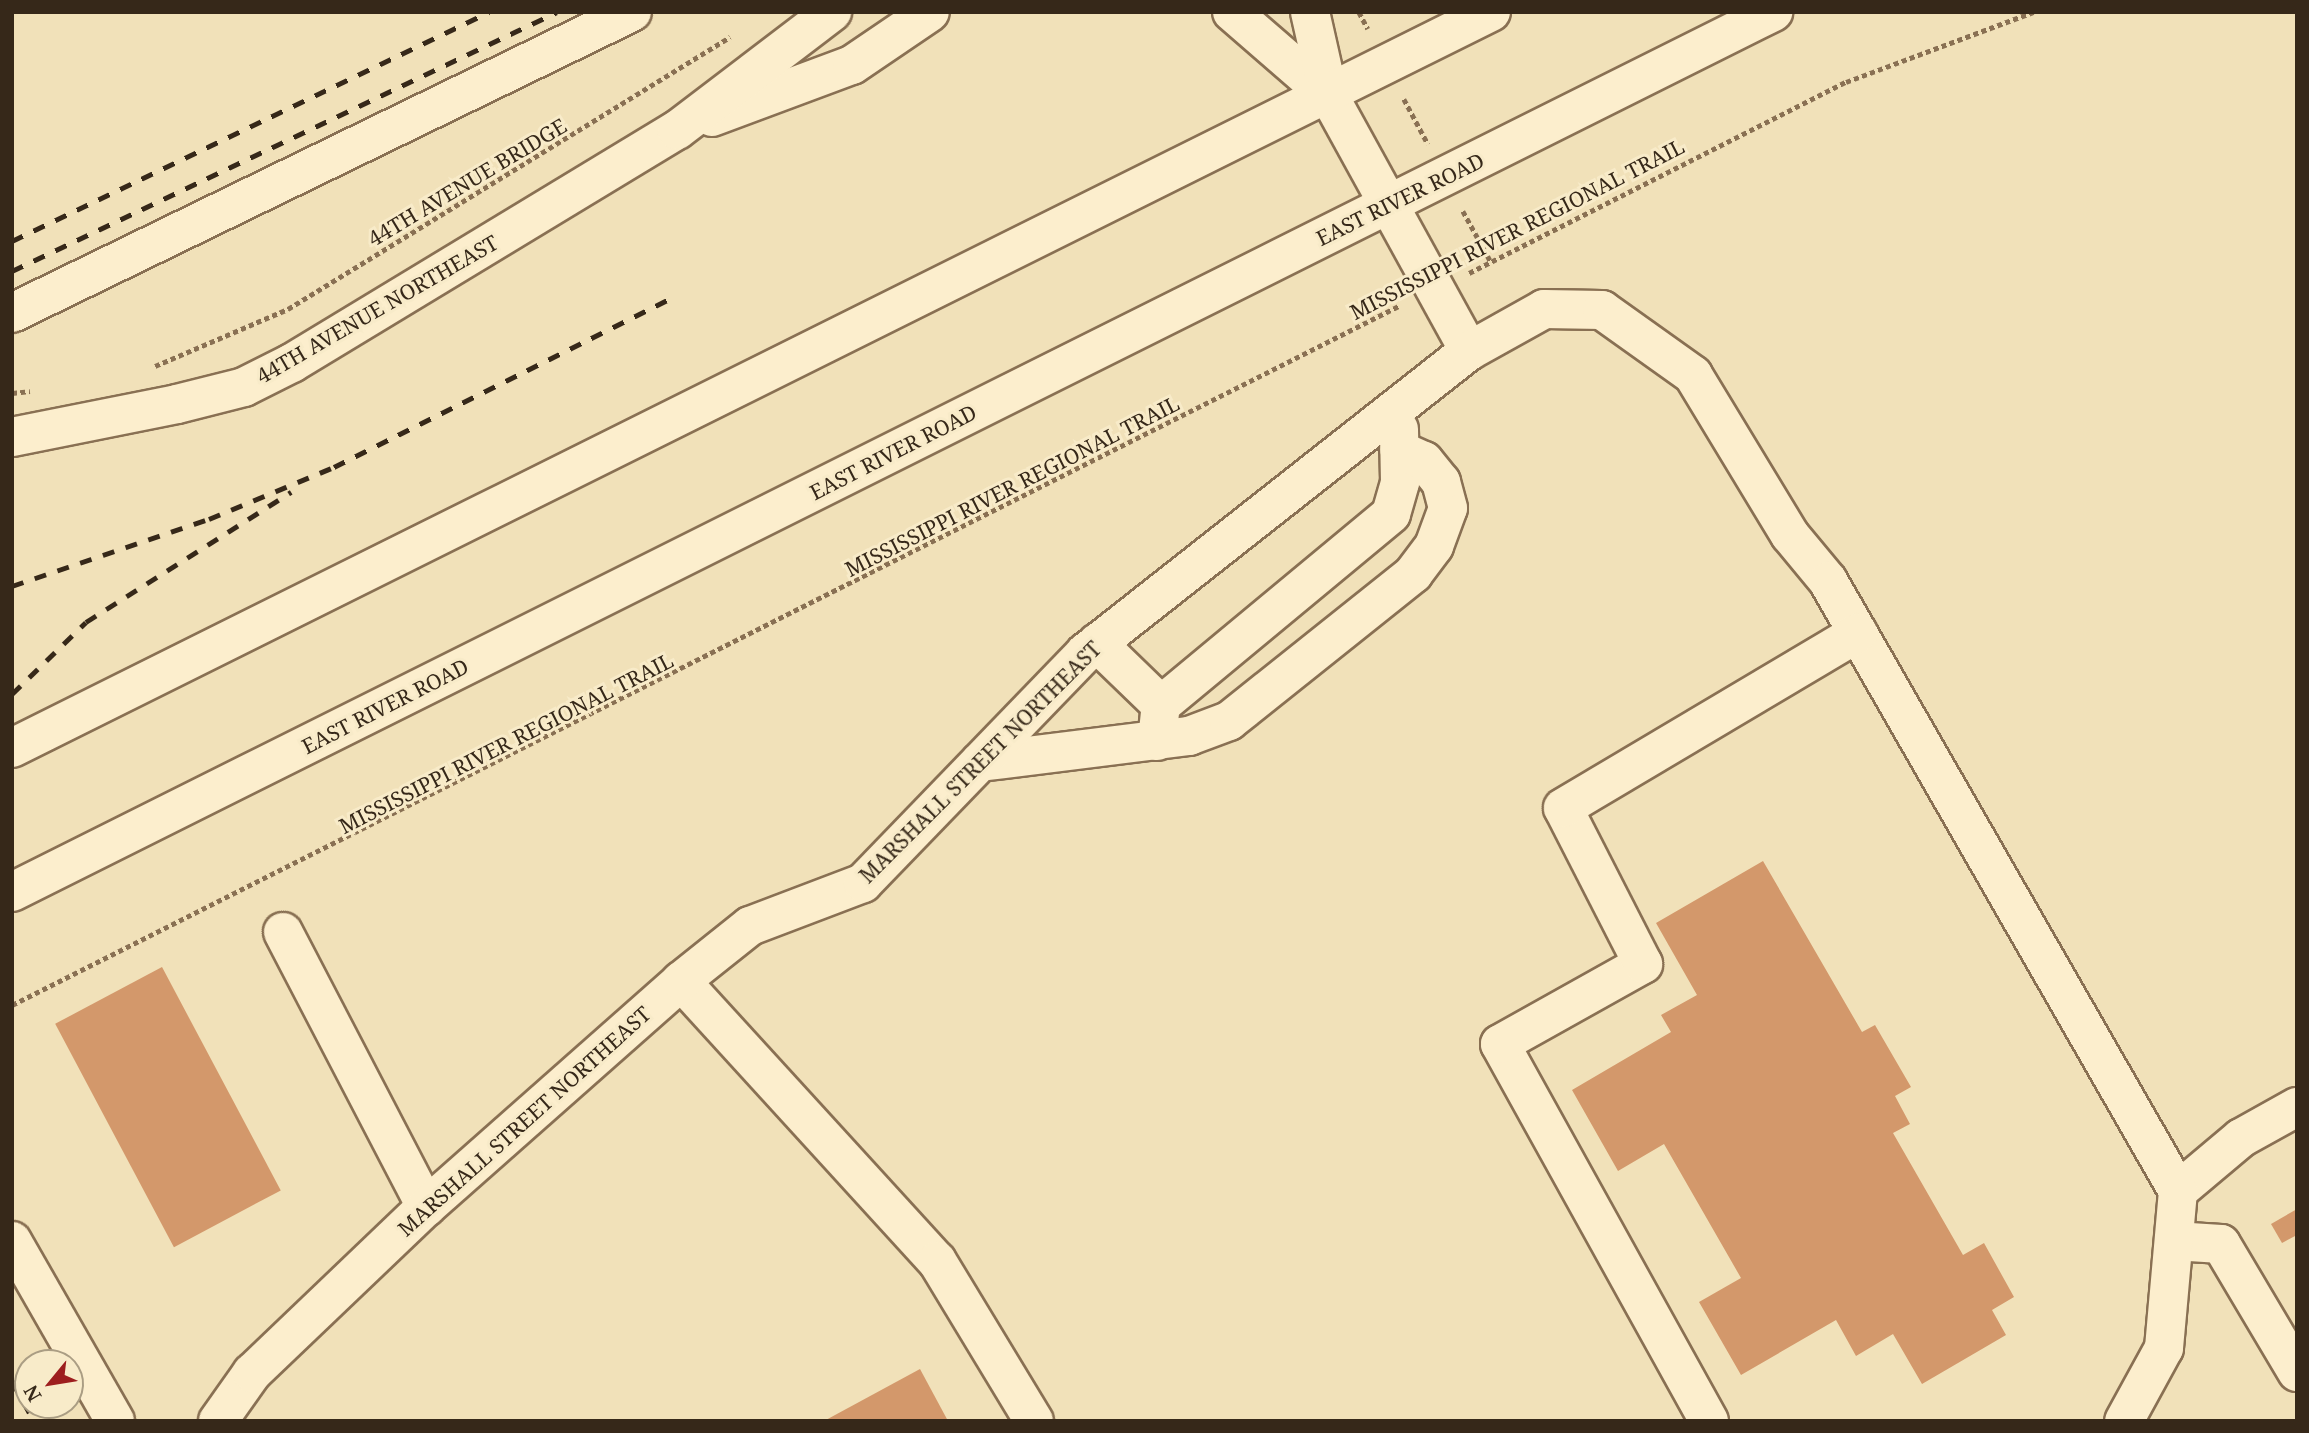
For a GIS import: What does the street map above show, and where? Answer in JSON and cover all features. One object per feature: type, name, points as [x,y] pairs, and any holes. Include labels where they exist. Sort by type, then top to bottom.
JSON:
[{"type":"street","points":[[12,313],[632,12]]},
{"type":"street","points":[[677,130],[832,12]]},
{"type":"street","points":[[677,130],[852,65],[930,12]]},
{"type":"street","points":[[1232,12],[1329,96]]},
{"type":"street","points":[[1310,12],[1329,96],[1469,351]]},
{"type":"street","points":[[12,748],[1329,96],[1491,12]]},
{"type":"street","name":"EAST RIVER ROAD","points":[[12,892],[1773,12]]},
{"type":"street","name":"44TH AVENUE NORTHEAST","points":[[12,437],[177,404],[244,387],[292,363],[677,130]]},
{"type":"street","name":"MARSHALL STREET NORTHEAST","points":[[218,1421],[252,1373],[426,1207],[681,981],[750,926],[863,883],[1097,643],[1469,351],[1544,309],[1602,310],[1693,374],[1790,536],[1828,581],[2178,1191]]},
{"type":"street","points":[[1159,723],[1374,533],[1391,514],[1399,450],[1399,408]]},
{"type":"street","points":[[980,762],[1159,723],[1229,721],[1413,574],[1434,546],[1448,508],[1441,482],[1424,461],[1399,450]]},
{"type":"street","points":[[1709,1421],[1500,1044],[1643,964],[1563,808],[1858,633]]},
{"type":"street","points":[[1097,643],[1159,723]]},
{"type":"street","points":[[283,932],[426,1207]]},
{"type":"street","points":[[681,981],[937,1261],[1034,1421]]},
{"type":"street","points":[[2124,1421],[2164,1349],[2178,1191],[2241,1138],[2297,1107]]},
{"type":"street","points":[[12,1241],[115,1421]]},
{"type":"street","points":[[2174,1241],[2221,1244],[2297,1372]]},
{"type":"path","points":[[1359,12],[1491,262]]},
{"type":"path","name":"MISSISSIPPI RIVER REGIONAL TRAIL","points":[[12,1005],[1846,82],[2033,12]]},
{"type":"path","name":"44TH AVENUE BRIDGE","points":[[172,360],[288,309],[741,30]]},
{"type":"building","points":[[1763,861],[1862,1032],[1875,1025],[1911,1087],[1895,1096],[1910,1124],[1893,1133],[1963,1255],[1984,1243],[2014,1297],[1992,1310],[2006,1335],[1922,1384],[1893,1334],[1856,1356],[1836,1320],[1741,1375],[1699,1302],[1741,1278],[1664,1144],[1618,1171],[1572,1090],[1671,1032],[1661,1015],[1697,995],[1656,923]]},
{"type":"building","points":[[162,967],[281,1190],[174,1247],[55,1024]]},
{"type":"building","points":[[2297,1209],[2297,1235],[2282,1243],[2271,1224]]},
{"type":"building","points":[[920,1369],[948,1421],[824,1421]]},
{"type":"railway","points":[[12,241],[489,12]]},
{"type":"railway","points":[[12,271],[557,12]]},
{"type":"railway","points":[[12,586],[209,519],[334,467],[673,297]]},
{"type":"railway","points":[[12,694],[86,622],[291,492]]},
{"type":"railway","points":[[12,1381],[34,1421]]}]
